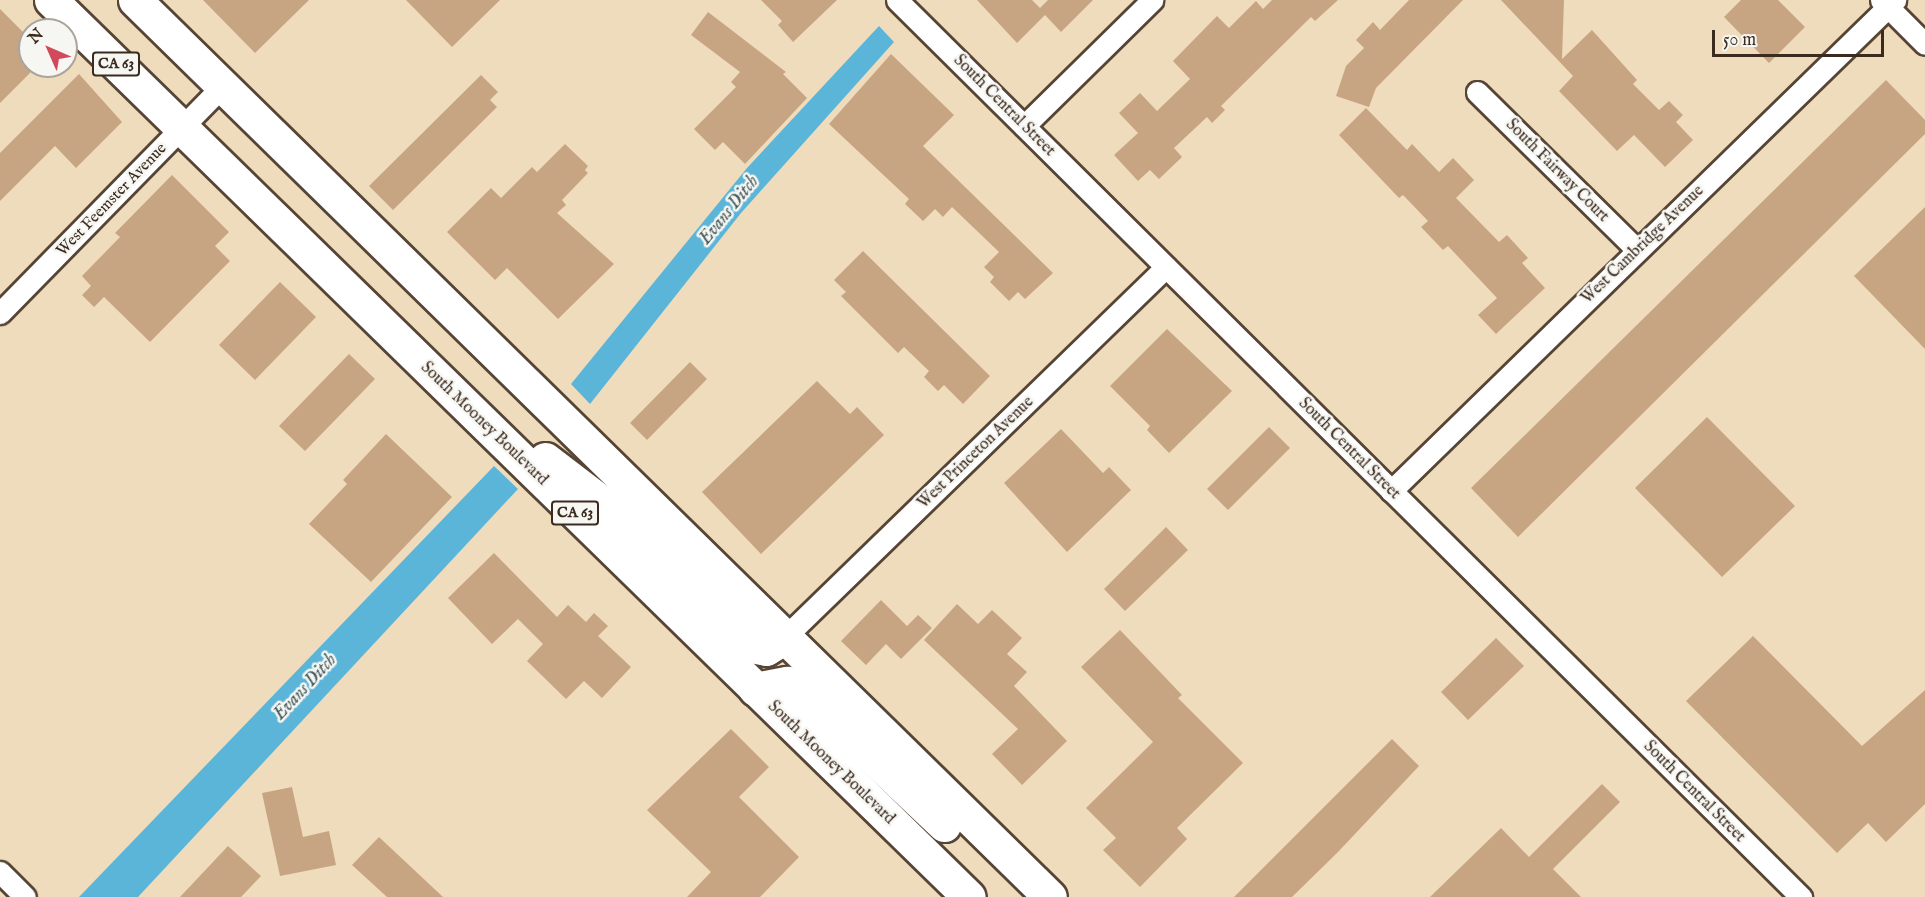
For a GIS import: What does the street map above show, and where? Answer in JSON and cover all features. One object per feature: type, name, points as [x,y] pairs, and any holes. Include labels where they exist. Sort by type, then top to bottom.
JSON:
[{"type":"main road","name":"South Mooney Boulevard","points":[[51,0],[969,897]]},
{"type":"main road","points":[[135,0],[1050,897]]},
{"type":"main road","points":[[434,374],[604,504],[741,639],[751,646],[766,649],[785,637]]},
{"type":"main road","points":[[755,689],[787,683],[798,687],[975,855],[1039,897]]},
{"type":"street","name":"South Central Street","points":[[897,0],[1801,897]]},
{"type":"street","points":[[1024,126],[1152,0]]},
{"type":"street","points":[[1888,2],[1925,44]]},
{"type":"street","name":"West Cambridge Avenue","points":[[1391,491],[1888,2]]},
{"type":"street","name":"West Feemster Avenue","points":[[0,313],[222,86]]},
{"type":"street","name":"South Fairway Court","points":[[1477,92],[1637,250]]},
{"type":"street","name":"West Princeton Avenue","points":[[785,637],[1166,267]]},
{"type":"street","points":[[0,872],[25,897]]},
{"type":"water","name":"Evans Ditch","points":[[879,26],[894,42],[741,213],[590,404],[571,384],[747,168]]},
{"type":"water","name":"Evans Ditch","points":[[494,466],[518,489],[138,897],[79,897]]},
{"type":"building","points":[[203,0],[309,0],[255,53]]},
{"type":"building","points":[[406,0],[500,0],[452,47]]},
{"type":"building","points":[[761,0],[837,0],[793,42],[778,25],[782,21]]},
{"type":"building","points":[[977,0],[1032,0],[1040,8],[1048,0],[1093,0],[1061,32],[1045,15],[1017,43]]},
{"type":"building","points":[[1272,0],[1338,0],[1315,21],[1311,17],[1221,106],[1225,110],[1212,123],[1207,117],[1174,148],[1182,157],[1159,179],[1150,170],[1138,181],[1114,155],[1138,133],[1119,113],[1140,93],[1157,111],[1190,79],[1173,61],[1217,16],[1229,28],[1256,1],[1263,9]]},
{"type":"building","points":[[1409,0],[1463,0],[1376,88],[1369,107],[1336,96],[1346,66],[1364,48],[1356,40],[1373,22],[1380,30]]},
{"type":"building","points":[[1501,0],[1564,0],[1562,59],[1592,30],[1637,80],[1633,84],[1659,110],[1669,101],[1683,115],[1676,122],[1693,140],[1665,167],[1634,135],[1617,151],[1559,91],[1573,76]]},
{"type":"building","points":[[1741,0],[1778,0],[1805,27],[1769,63],[1724,17]]},
{"type":"building","points":[[0,9],[18,27],[18,78],[25,78],[0,103]]},
{"type":"building","points":[[708,12],[786,72],[783,74],[807,98],[745,164],[723,142],[715,150],[694,129],[736,87],[731,82],[740,72],[691,35]]},
{"type":"building","points":[[891,54],[954,115],[923,146],[1053,273],[1025,299],[1018,292],[1009,301],[990,282],[994,277],[984,267],[999,252],[952,207],[943,217],[935,209],[923,221],[905,204],[909,199],[829,124]]},
{"type":"building","points":[[78,75],[122,122],[76,168],[55,146],[0,201],[0,153],[75,78],[78,78]]},
{"type":"building","points":[[481,75],[498,92],[490,100],[497,107],[393,210],[369,186]]},
{"type":"building","points":[[1886,80],[1925,120],[1925,134],[1518,537],[1471,488]]},
{"type":"building","points":[[1366,108],[1407,150],[1412,144],[1439,172],[1453,158],[1474,180],[1456,198],[1499,242],[1507,235],[1528,258],[1522,263],[1545,288],[1496,334],[1478,315],[1497,298],[1448,246],[1443,250],[1421,227],[1428,221],[1403,195],[1399,198],[1339,135]]},
{"type":"building","points":[[565,144],[588,166],[585,170],[588,173],[562,200],[566,205],[557,213],[614,264],[558,319],[507,268],[495,280],[447,232],[491,188],[501,198],[532,167],[537,172]]},
{"type":"building","points":[[172,175],[229,232],[215,246],[230,261],[150,342],[104,297],[94,307],[82,295],[91,286],[82,276],[120,237],[115,233]]},
{"type":"building","points":[[1925,207],[1925,349],[1854,276]]},
{"type":"building","points":[[863,251],[990,376],[963,404],[944,385],[938,391],[924,377],[929,371],[904,347],[898,353],[841,296],[846,292],[834,280]]},
{"type":"building","points":[[280,282],[316,317],[255,380],[219,345]]},
{"type":"building","points":[[1167,329],[1232,391],[1169,453],[1147,430],[1150,426],[1110,386]]},
{"type":"building","points":[[349,354],[375,379],[305,451],[279,426]]},
{"type":"building","points":[[690,362],[707,379],[647,440],[630,423]]},
{"type":"building","points":[[817,381],[850,414],[857,407],[884,435],[761,554],[702,492]]},
{"type":"building","points":[[1707,417],[1795,506],[1722,577],[1635,488]]},
{"type":"building","points":[[1269,427],[1290,448],[1228,510],[1207,489]]},
{"type":"building","points":[[1061,429],[1103,473],[1109,467],[1131,490],[1067,552],[1004,483]]},
{"type":"building","points":[[386,434],[452,497],[371,582],[309,524],[347,484],[343,480]]},
{"type":"building","points":[[1166,527],[1188,550],[1125,611],[1104,589]]},
{"type":"building","points":[[494,553],[557,617],[568,605],[586,622],[594,613],[608,626],[598,636],[631,667],[602,698],[584,681],[566,699],[527,661],[543,644],[518,619],[492,644],[448,598]]},
{"type":"building","points":[[881,600],[907,626],[918,615],[932,628],[901,659],[886,644],[866,665],[841,641]]},
{"type":"building","points":[[957,604],[978,624],[992,610],[1022,638],[1007,654],[1027,672],[1014,686],[1067,741],[1022,785],[992,754],[1018,729],[924,640]]},
{"type":"building","points":[[1120,630],[1182,695],[1178,698],[1243,763],[1177,828],[1187,839],[1140,887],[1103,850],[1116,838],[1086,808],[1153,742],[1081,667]]},
{"type":"building","points":[[1753,636],[1862,746],[1925,690],[1925,804],[1886,842],[1868,823],[1837,853],[1686,701]]},
{"type":"building","points":[[1496,638],[1524,666],[1468,720],[1441,692]]},
{"type":"building","points":[[731,729],[769,767],[739,797],[799,857],[760,897],[687,897],[711,872],[647,810]]},
{"type":"building","points":[[1392,739],[1419,766],[1338,852],[1292,897],[1234,897]]},
{"type":"building","points":[[1602,784],[1620,802],[1553,869],[1581,897],[1430,897],[1501,828],[1529,857]]},
{"type":"building","points":[[292,787],[303,837],[329,831],[336,865],[280,876],[262,793]]},
{"type":"building","points":[[379,837],[443,897],[387,897],[352,865]]},
{"type":"building","points":[[228,846],[261,876],[241,897],[180,897]]}]
